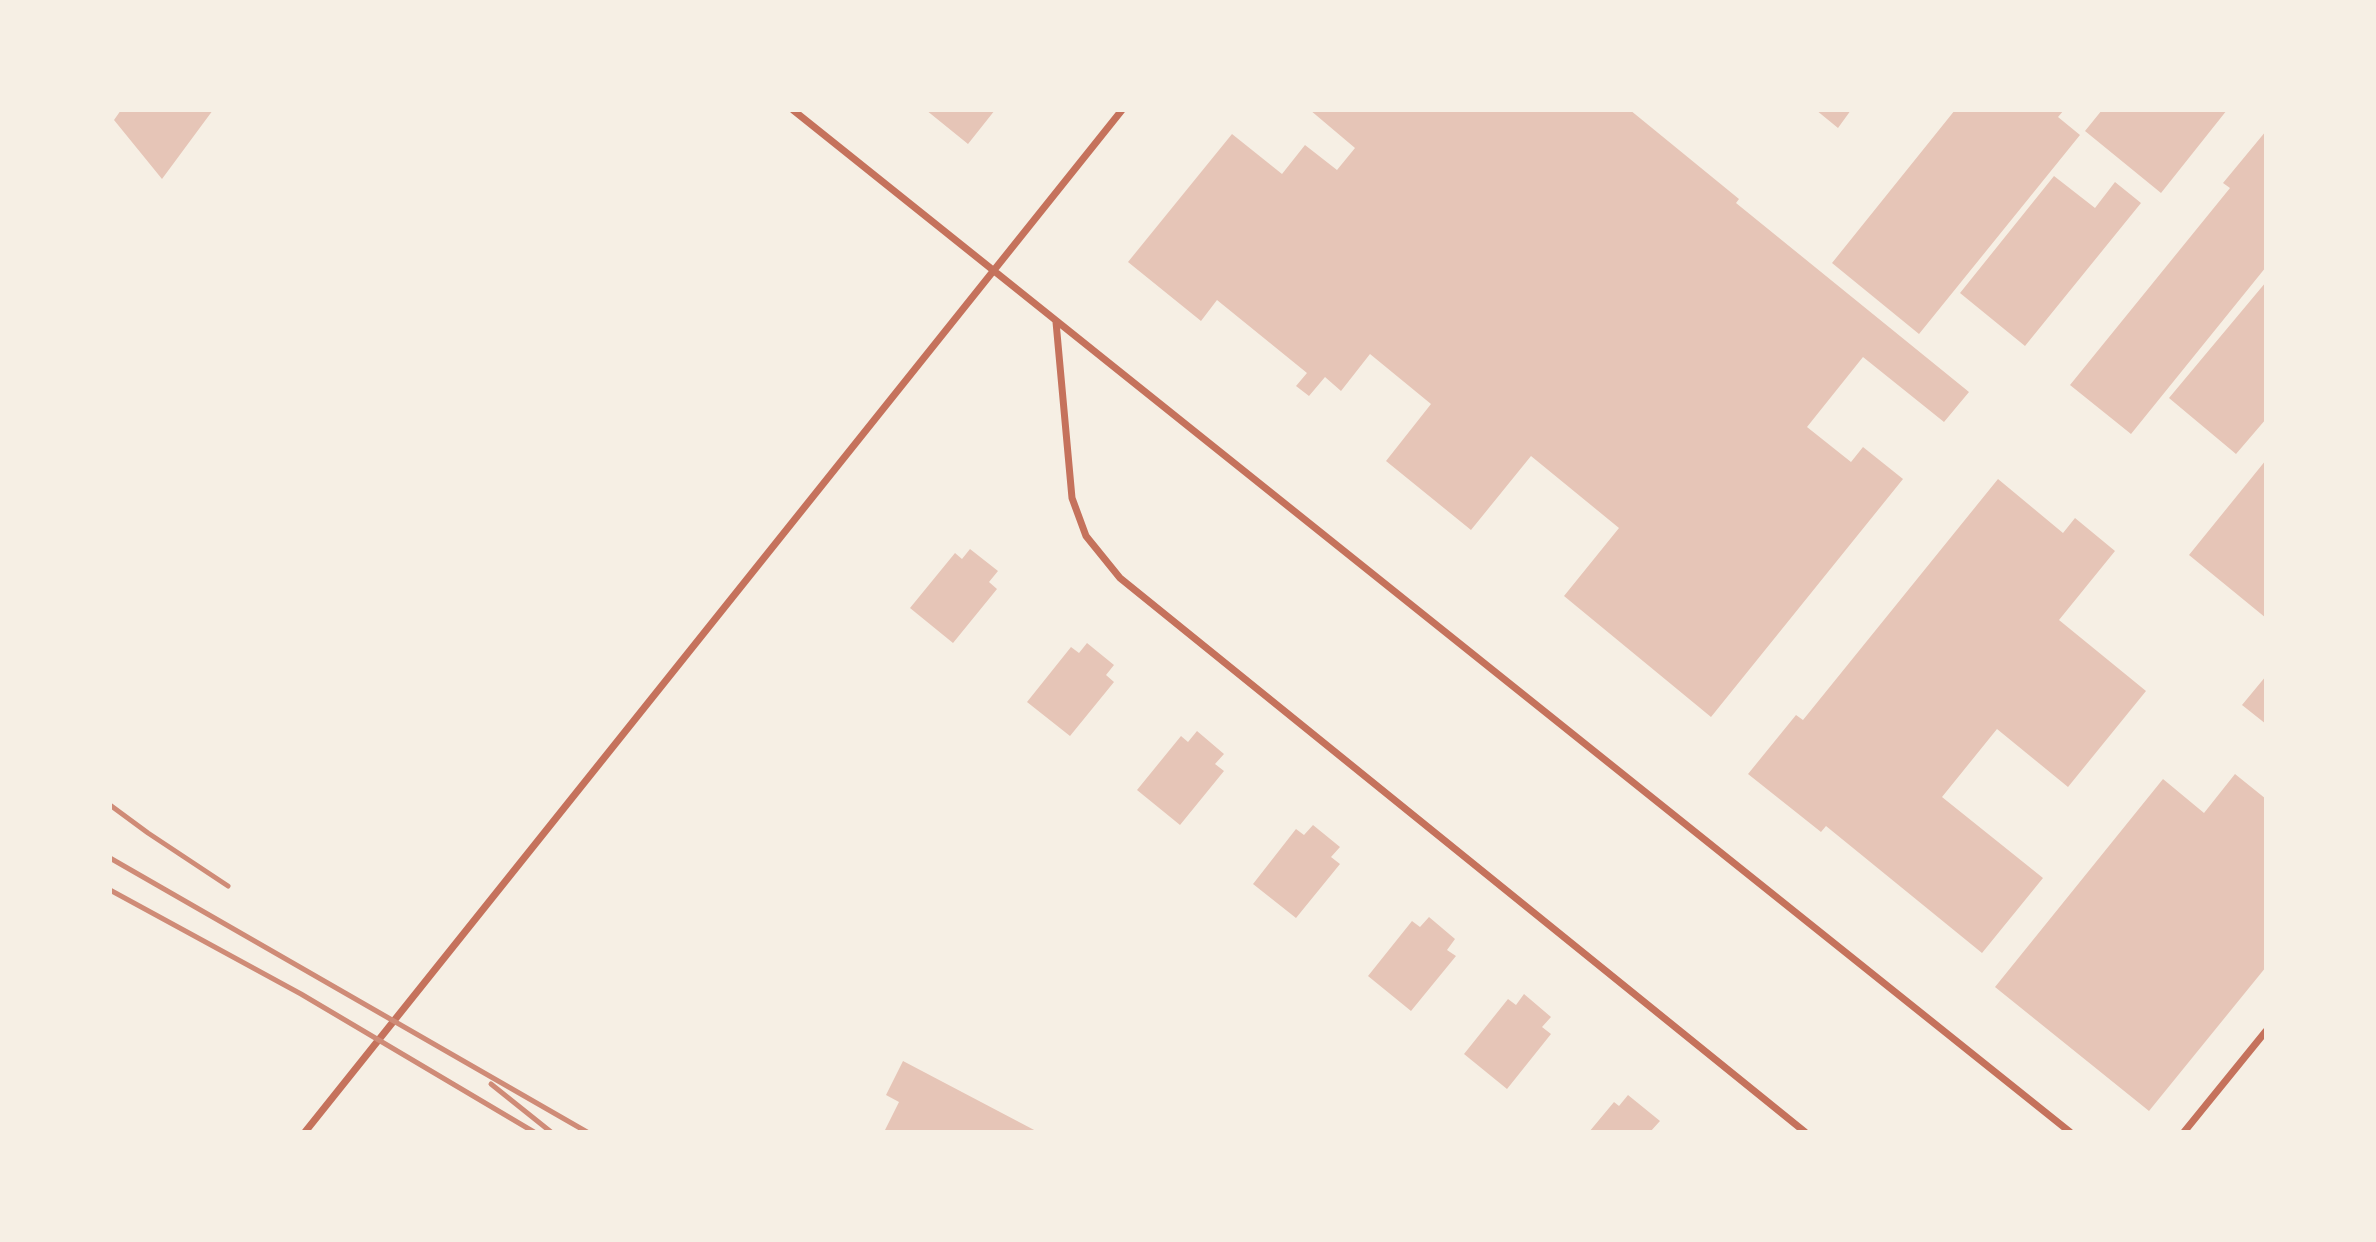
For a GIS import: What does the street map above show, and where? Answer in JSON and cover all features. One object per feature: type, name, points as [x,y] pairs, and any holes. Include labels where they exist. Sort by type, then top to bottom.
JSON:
[{"type":"street","points":[[793,110],[2070,1132]]},
{"type":"street","points":[[305,1132],[1122,110]]},
{"type":"street","points":[[1056,322],[1072,498],[1086,536],[1120,578],[1805,1132]]},
{"type":"street","points":[[2183,1132],[2266,1031]]},
{"type":"building","points":[[121,110],[213,110],[162,179],[114,120]]},
{"type":"building","points":[[926,110],[995,110],[968,144]]},
{"type":"building","points":[[1310,110],[1630,110],[1739,199],[1736,203],[1969,392],[1944,422],[1863,357],[1807,427],[1851,462],[1863,447],[1903,479],[1711,717],[1564,596],[1619,528],[1531,456],[1471,530],[1386,461],[1431,404],[1370,354],[1341,391],[1325,377],[1309,396],[1296,386],[1307,373],[1217,300],[1201,321],[1128,262],[1232,134],[1282,174],[1305,145],[1337,170],[1355,148]]},
{"type":"building","points":[[1816,110],[1851,110],[1838,128]]},
{"type":"building","points":[[1955,110],[2064,110],[2058,117],[2080,135],[1919,334],[1832,263]]},
{"type":"building","points":[[2102,110],[2227,110],[2161,193],[2085,131]]},
{"type":"building","points":[[2266,131],[2266,267],[2131,434],[2070,385],[2230,188],[2223,183]]},
{"type":"building","points":[[2054,176],[2095,208],[2115,182],[2141,203],[2025,346],[1960,293]]},
{"type":"building","points":[[2266,282],[2266,419],[2236,454],[2169,398]]},
{"type":"building","points":[[2266,460],[2266,618],[2189,555]]},
{"type":"building","points":[[1998,479],[2063,533],[2075,518],[2115,551],[2059,620],[2146,691],[2068,787],[1997,729],[1942,797],[2043,878],[1982,953],[1826,826],[1821,832],[1748,774],[1796,715],[1803,720]]},
{"type":"building","points":[[970,549],[998,571],[989,582],[997,589],[953,643],[910,608],[955,553],[962,559]]},
{"type":"building","points":[[1087,643],[1114,665],[1106,675],[1114,682],[1070,736],[1027,702],[1071,647],[1079,653]]},
{"type":"building","points":[[2266,676],[2266,724],[2242,705]]},
{"type":"building","points":[[1197,731],[1224,754],[1215,764],[1224,771],[1180,825],[1137,790],[1181,736],[1188,742]]},
{"type":"building","points":[[2235,774],[2266,799],[2266,967],[2149,1111],[1995,987],[2163,779],[2204,813]]},
{"type":"building","points":[[1313,825],[1340,847],[1331,857],[1340,864],[1296,918],[1253,884],[1296,829],[1304,835]]},
{"type":"building","points":[[1429,917],[1455,939],[1447,950],[1456,956],[1411,1011],[1368,976],[1412,921],[1420,927]]},
{"type":"building","points":[[1524,994],[1551,1017],[1542,1027],[1551,1034],[1507,1089],[1464,1054],[1508,999],[1516,1005]]},
{"type":"building","points":[[903,1061],[1038,1132],[884,1132],[899,1102],[886,1095]]},
{"type":"building","points":[[1628,1095],[1660,1121],[1650,1132],[1589,1132],[1614,1102],[1619,1106]]},
{"type":"railway","points":[[110,805],[228,886]]},
{"type":"railway","points":[[110,858],[587,1132]]},
{"type":"railway","points":[[110,890],[301,994],[534,1132]]},
{"type":"railway","points":[[491,1084],[551,1132]]}]
